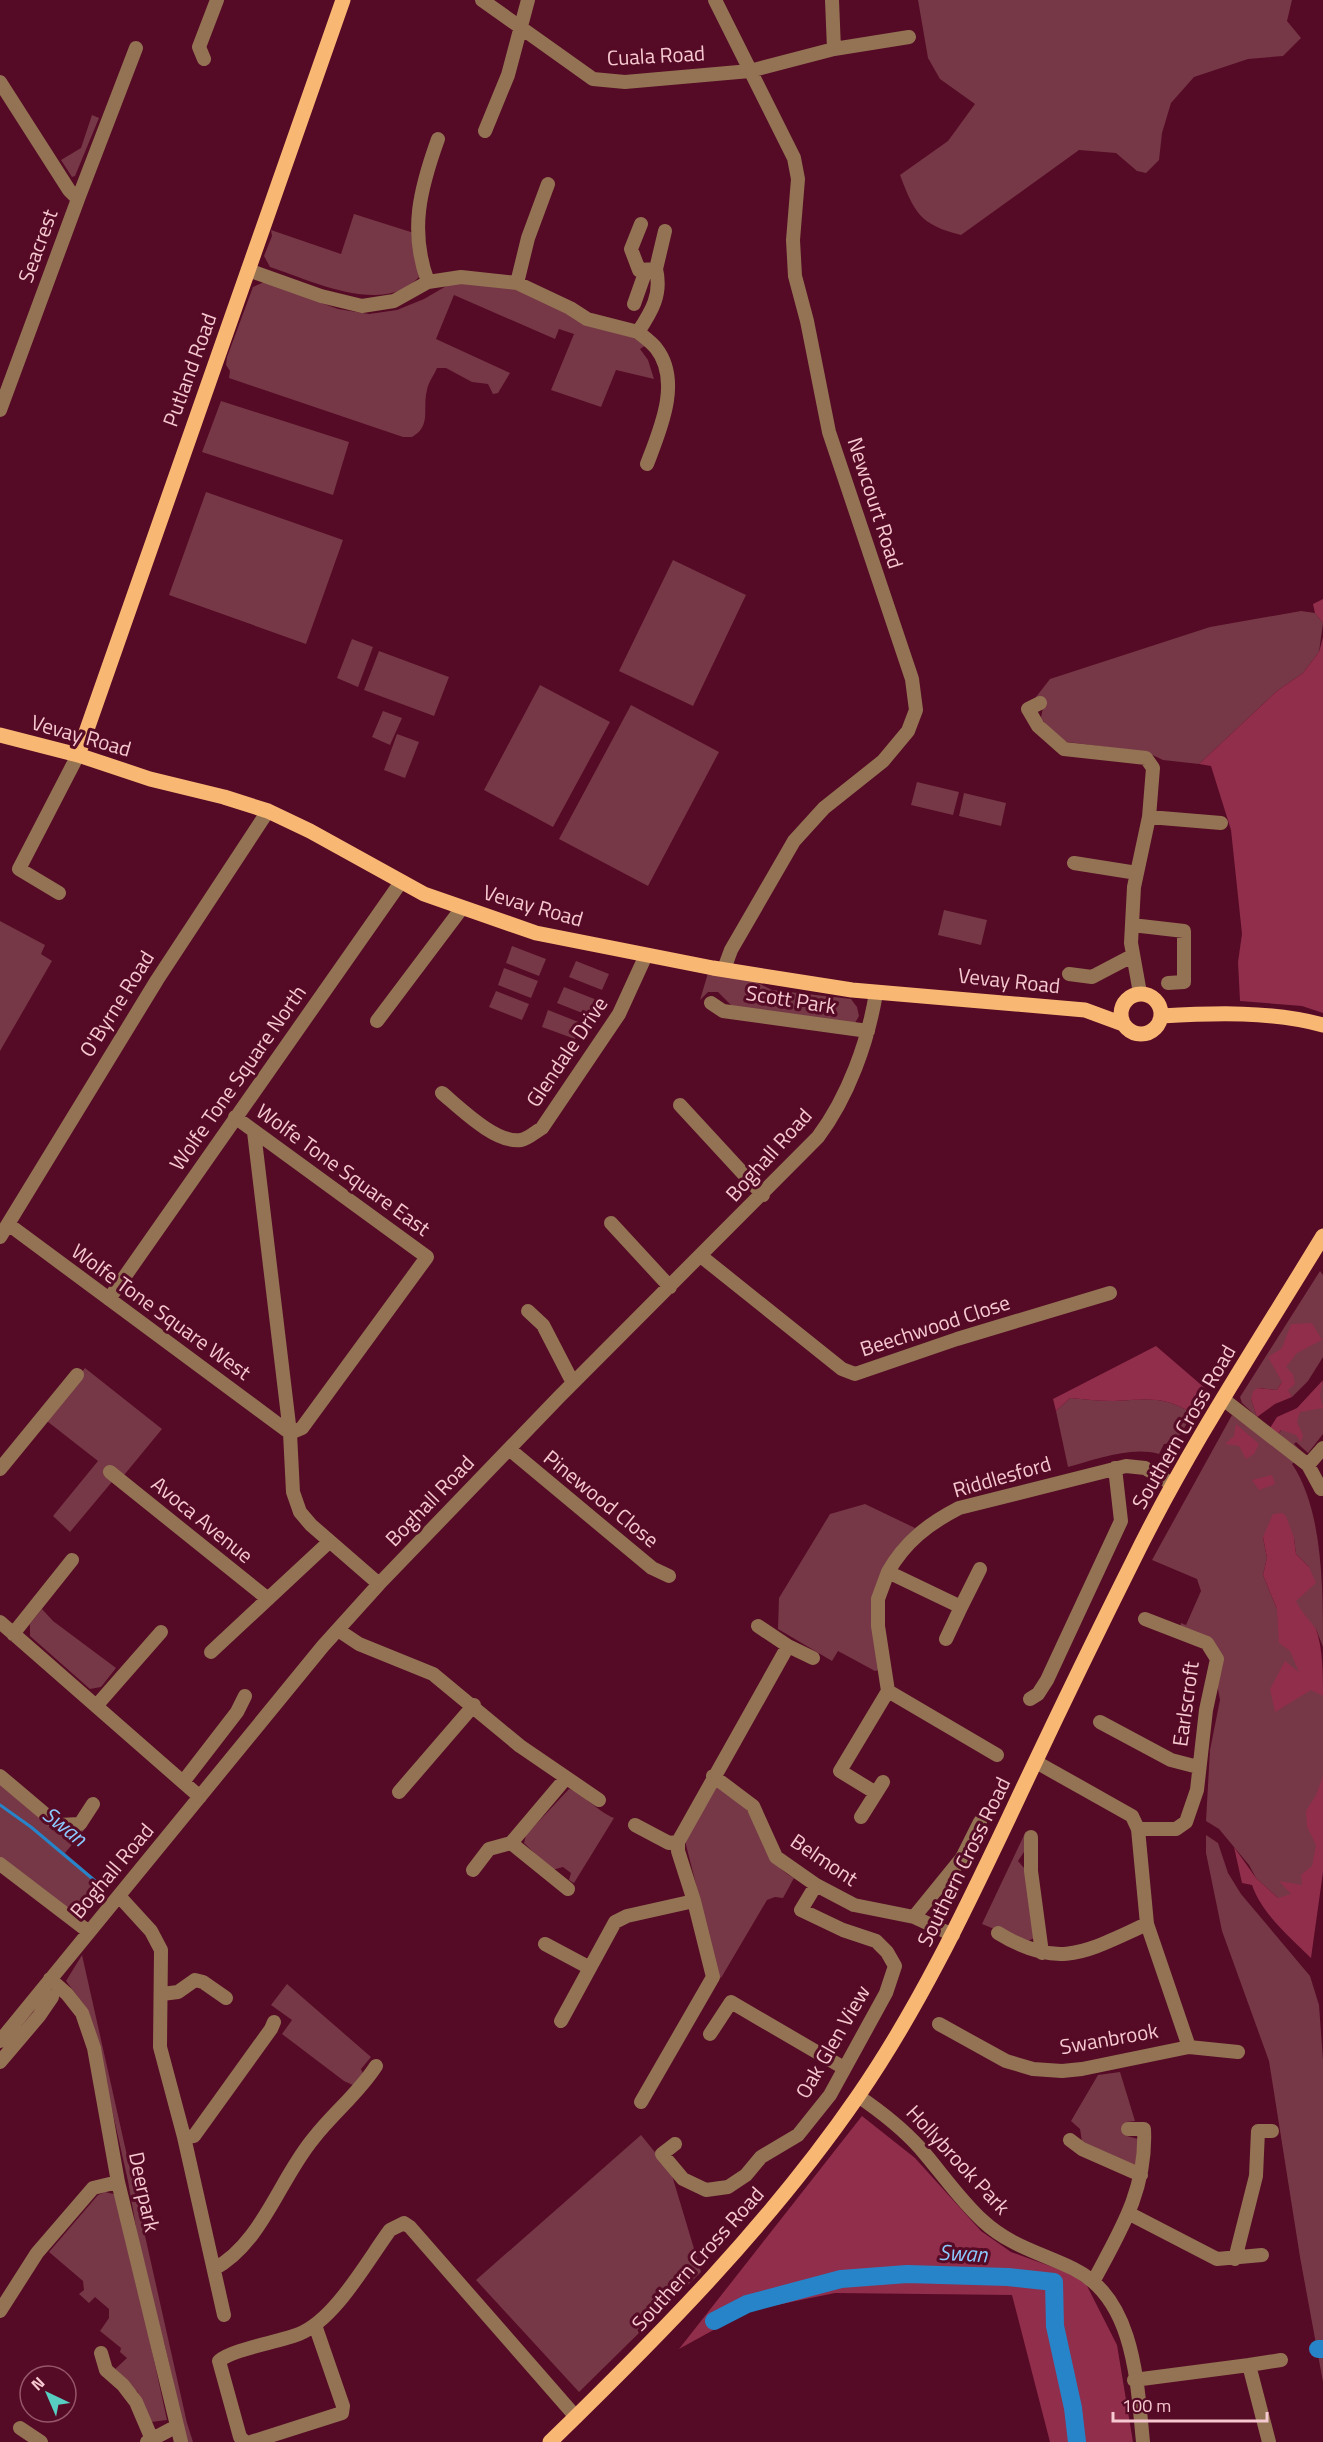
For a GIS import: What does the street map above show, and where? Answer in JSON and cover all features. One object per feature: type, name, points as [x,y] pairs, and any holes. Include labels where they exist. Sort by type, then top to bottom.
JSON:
[{"type":"main road","name":"Putland Road","points":[[78,755],[343,0]]},
{"type":"main road","name":"Vevay Road","points":[[0,735],[78,755],[150,779],[224,796],[268,811],[310,831],[401,882],[462,908],[536,933],[724,969],[876,993],[947,996],[1085,1010],[1123,1005],[1128,998],[1140,993]]},
{"type":"main road","points":[[1140,993],[1156,1000],[1161,1016],[1195,1014],[1288,1018],[1323,1025]]},
{"type":"main road","points":[[1123,1005],[1121,1016],[1123,1024]]},
{"type":"main road","name":"Vevay Road","points":[[1085,1010],[1123,1024],[1134,1032],[1146,1034],[1158,1026],[1161,1016]]},
{"type":"main road","name":"Southern Cross Road","points":[[550,2442],[661,2334],[709,2282],[811,2160],[858,2096],[910,2013],[953,1935],[1035,1762],[1172,1484],[1323,1236]]},
{"type":"street","points":[[204,59],[200,46],[217,0]]},
{"type":"street","name":"Cuala Road","points":[[482,0],[593,79],[625,82],[750,71],[834,49],[909,37]]},
{"type":"street","points":[[485,131],[508,75],[523,28],[528,0]]},
{"type":"street","name":"Newcourt Road","points":[[715,0],[794,158],[798,179],[793,240],[795,276],[829,432],[912,679],[916,710],[908,731],[883,761],[824,808],[794,841],[731,950],[724,969]]},
{"type":"street","points":[[832,0],[834,49]]},
{"type":"street","name":"Seacrest","points":[[0,410],[136,48]]},
{"type":"street","name":"Seacrest","points":[[0,82],[69,190],[78,199]]},
{"type":"street","points":[[428,282],[419,258],[417,223],[423,180],[438,139]]},
{"type":"street","points":[[517,283],[528,238],[548,184]]},
{"type":"street","points":[[641,224],[631,249],[639,270],[651,269]]},
{"type":"street","points":[[634,304],[651,269],[665,231]]},
{"type":"street","points":[[638,332],[658,297],[660,284],[651,269]]},
{"type":"street","points":[[248,270],[321,296],[362,306],[394,301],[428,282],[461,277],[517,283],[570,308],[587,319],[638,332],[656,348],[664,365],[667,389],[665,416],[647,464]]},
{"type":"street","points":[[1040,703],[1028,709],[1038,726],[1064,749],[1146,758],[1153,768],[1149,817],[1137,873],[1132,925],[1132,956],[1140,993]]},
{"type":"street","points":[[59,893],[19,869],[78,755]]},
{"type":"street","name":"O'Byrne Road","points":[[0,1237],[151,989],[268,811]]},
{"type":"street","points":[[1149,817],[1221,823]]},
{"type":"street","points":[[1074,863],[1137,873]]},
{"type":"street","name":"Wolfe Tone Square North","points":[[109,1299],[401,882]]},
{"type":"street","points":[[377,1021],[462,908]]},
{"type":"street","points":[[1132,925],[1184,931],[1184,982],[1168,983]]},
{"type":"street","name":"Glendale Drive","points":[[442,1093],[476,1121],[510,1140],[524,1140],[542,1128],[619,1014],[646,955]]},
{"type":"street","points":[[1069,974],[1092,976],[1132,956]]},
{"type":"street","name":"Boghall Road","points":[[1,2038],[338,1630],[379,1584],[573,1383],[763,1196],[826,1126],[840,1101],[868,1031],[876,993]]},
{"type":"street","name":"Scott Park","points":[[711,1003],[723,1011],[868,1031]]},
{"type":"street","points":[[680,1105],[763,1196]]},
{"type":"street","name":"Wolfe Tone Square East","points":[[235,1117],[427,1257],[296,1431]]},
{"type":"street","points":[[254,1132],[296,1431],[291,1471],[300,1512],[329,1542],[379,1584]]},
{"type":"street","points":[[611,1223],[670,1287]]},
{"type":"street","name":"Wolfe Tone Square West","points":[[8,1224],[109,1299],[296,1431]]},
{"type":"street","name":"Beechwood Close","points":[[702,1257],[842,1369],[855,1374],[957,1338],[1110,1293]]},
{"type":"street","points":[[528,1311],[543,1324],[573,1383]]},
{"type":"street","points":[[0,1469],[77,1375]]},
{"type":"street","points":[[1223,1399],[1308,1465],[1321,1489]]},
{"type":"street","points":[[1308,1465],[1323,1448]]},
{"type":"street","name":"Pinewood Close","points":[[509,1449],[652,1568],[669,1576]]},
{"type":"street","name":"Riddlesford","points":[[888,1691],[878,1617],[878,1599],[888,1572],[898,1554],[912,1538],[935,1520],[959,1508],[1126,1466],[1144,1468],[1172,1484]]},
{"type":"street","points":[[1030,1699],[1038,1694],[1047,1680],[1121,1521],[1115,1468]]},
{"type":"street","name":"Avoca Avenue","points":[[110,1472],[268,1599]]},
{"type":"street","points":[[211,1652],[329,1542]]},
{"type":"street","points":[[13,1634],[72,1560]]},
{"type":"street","points":[[946,1638],[980,1569]]},
{"type":"street","points":[[888,1572],[961,1607]]},
{"type":"street","name":"Earlscroft","points":[[1138,1829],[1176,1829],[1186,1822],[1197,1790],[1198,1767],[1217,1659],[1206,1643],[1145,1619]]},
{"type":"street","points":[[0,1622],[200,1797]]},
{"type":"street","points":[[758,1626],[788,1646],[813,1658]]},
{"type":"street","points":[[338,1630],[359,1644],[433,1674],[474,1705],[520,1746],[599,1800]]},
{"type":"street","points":[[97,1706],[161,1632]]},
{"type":"street","points":[[641,2102],[713,1977],[694,1901],[678,1851],[678,1842],[712,1776],[788,1646]]},
{"type":"street","points":[[861,1817],[880,1787],[840,1771],[888,1691],[997,1755]]},
{"type":"street","points":[[183,1782],[237,1712],[244,1696]]},
{"type":"street","points":[[399,1792],[474,1705]]},
{"type":"street","name":"Earlscroft","points":[[1100,1722],[1171,1760],[1198,1767]]},
{"type":"street","points":[[1035,1762],[1120,1808],[1132,1816],[1138,1829]]},
{"type":"street","points":[[0,1776],[58,1825],[80,1824],[93,1804]]},
{"type":"street","name":"Belmont","points":[[712,1776],[753,1806],[776,1857],[816,1885],[854,1905],[914,1917],[953,1935]]},
{"type":"street","points":[[473,1870],[489,1849],[511,1843],[566,1778]]},
{"type":"street","points":[[914,1917],[962,1858],[980,1822]]},
{"type":"street","points":[[635,1825],[669,1843],[678,1842]]},
{"type":"street","name":"Swanbrook","points":[[1138,1829],[1147,1924],[1189,2047]]},
{"type":"street","points":[[1030,1837],[1031,1871],[1042,1953]]},
{"type":"street","points":[[511,1843],[568,1889]]},
{"type":"street","points":[[0,1864],[89,1932]]},
{"type":"street","points":[[801,1910],[816,1885]]},
{"type":"street","points":[[119,1896],[159,1944],[162,1994],[160,2047],[184,2137],[224,2315]]},
{"type":"street","points":[[561,2021],[615,1922],[627,1916],[694,1901]]},
{"type":"street","name":"Oak Glen View","points":[[675,2144],[662,2154],[683,2179],[706,2190],[728,2187],[746,2175],[761,2157],[798,2135],[830,2095],[886,1993],[895,1966],[887,1952],[876,1941],[843,1930],[788,1903]]},
{"type":"street","points":[[998,1933],[1021,1947],[1055,1955],[1090,1949],[1147,1924]]},
{"type":"street","points":[[545,1944],[590,1968]]},
{"type":"street","name":"Deerpark","points":[[50,1978],[82,2013],[94,2048],[118,2182],[181,2442]]},
{"type":"street","points":[[162,1994],[178,1992],[195,1980],[226,1998]]},
{"type":"street","points":[[0,2061],[39,2016],[52,1997]]},
{"type":"street","points":[[710,2034],[731,2002],[844,2067]]},
{"type":"street","points":[[184,2137],[194,2136],[274,2022]]},
{"type":"street","name":"Swanbrook","points":[[939,2024],[1006,2061],[1033,2069],[1062,2071],[1082,2069],[1189,2047],[1230,2047]]},
{"type":"street","points":[[213,2269],[228,2261],[262,2220],[312,2139],[364,2086],[376,2066]]},
{"type":"street","name":"Hollybrook Park","points":[[858,2096],[886,2115],[919,2147],[982,2220],[1008,2242],[1094,2280],[1115,2308],[1126,2330],[1143,2442]]},
{"type":"street","points":[[1094,2280],[1130,2214],[1141,2175],[1145,2151],[1144,2129],[1128,2129]]},
{"type":"street","points":[[1235,2259],[1256,2176],[1258,2131],[1272,2131]]},
{"type":"street","points":[[1070,2140],[1082,2150],[1141,2175]]},
{"type":"street","points":[[0,2311],[37,2253],[93,2188],[118,2182]]},
{"type":"street","points":[[1130,2214],[1217,2259],[1262,2255]]},
{"type":"street","points":[[245,2442],[240,2437],[219,2361],[300,2334],[315,2325],[334,2306],[390,2230],[404,2223],[410,2227],[576,2417]]},
{"type":"street","points":[[251,2442],[342,2413],[343,2406],[315,2325]]},
{"type":"street","points":[[101,2353],[106,2370],[123,2385],[136,2403],[149,2440],[177,2426]]},
{"type":"street","points":[[1134,2380],[1281,2360]]},
{"type":"street","points":[[1249,2365],[1269,2442]]},
{"type":"street","points":[[20,2428],[41,2442]]},
{"type":"shaded area","points":[[918,0],[1292,0],[1287,21],[1301,38],[1283,56],[1248,59],[1194,77],[1171,103],[1162,133],[1159,160],[1146,173],[1137,171],[1116,153],[1079,150],[961,235],[936,227],[920,215],[900,175],[948,141],[975,104],[940,79],[928,58]]},
{"type":"shaded area","points":[[92,115],[99,118],[75,176],[72,177],[61,160],[81,148]]},
{"type":"shaded area","points":[[354,214],[414,233],[419,277],[404,289],[387,294],[367,295],[325,286],[270,267],[264,256],[272,236],[271,230],[341,254]]},
{"type":"shaded area","points":[[264,282],[338,309],[369,314],[397,310],[424,299],[448,285],[469,282],[503,285],[540,298],[584,322],[639,339],[646,345],[640,349],[648,360],[654,379],[616,370],[601,407],[551,390],[574,334],[559,329],[555,339],[454,295],[436,339],[510,373],[498,393],[493,394],[488,384],[472,382],[446,368],[437,368],[428,387],[422,428],[412,437],[403,437],[229,378],[227,357],[253,287]]},
{"type":"shaded area","points":[[221,401],[349,442],[333,495],[202,452]]},
{"type":"shaded area","points":[[206,492],[343,540],[306,644],[169,595]]},
{"type":"shaded area","points":[[673,560],[746,595],[693,706],[619,671]]},
{"type":"shaded area","points":[[1323,599],[1323,623],[1315,613],[1313,604]]},
{"type":"shaded area","points":[[1301,611],[1315,613],[1323,623],[1319,652],[1303,673],[1277,691],[1199,764],[1163,760],[1146,752],[1060,741],[1041,718],[1043,707],[1036,697],[1050,679],[1210,627]]},
{"type":"shaded area","points":[[1323,637],[1323,1013],[1302,1006],[1240,1001],[1238,962],[1242,934],[1231,830],[1211,766],[1199,764],[1277,691],[1303,673],[1319,652]]},
{"type":"shaded area","points":[[352,639],[373,647],[358,687],[337,678]]},
{"type":"shaded area","points":[[379,651],[449,677],[434,716],[364,690]]},
{"type":"shaded area","points":[[540,685],[610,722],[553,827],[484,790]]},
{"type":"shaded area","points":[[631,705],[719,752],[648,886],[559,839]]},
{"type":"shaded area","points":[[383,711],[402,718],[390,745],[372,737]]},
{"type":"shaded area","points":[[397,734],[419,742],[405,778],[384,770]]},
{"type":"shaded area","points":[[917,782],[959,792],[953,815],[911,805]]},
{"type":"shaded area","points":[[964,793],[1006,803],[1001,826],[959,816]]},
{"type":"shaded area","points":[[944,910],[987,920],[981,945],[938,935]]},
{"type":"shaded area","points":[[0,921],[45,945],[41,954],[52,961],[0,1051]]},
{"type":"shaded area","points":[[512,946],[546,959],[539,976],[506,963]]},
{"type":"shaded area","points":[[576,961],[609,974],[602,990],[569,977]]},
{"type":"shaded area","points":[[504,968],[538,981],[531,998],[498,985]]},
{"type":"shaded area","points":[[708,973],[752,980],[772,990],[851,999],[857,1007],[859,1016],[855,1023],[733,1007],[718,992],[708,992],[700,1000]]},
{"type":"shaded area","points":[[564,987],[597,1000],[590,1016],[557,1003]]},
{"type":"shaded area","points":[[496,991],[529,1004],[522,1020],[489,1007]]},
{"type":"shaded area","points":[[548,1010],[581,1023],[575,1039],[542,1027]]},
{"type":"shaded area","points":[[1320,1271],[1323,1275],[1323,1357],[1308,1381],[1292,1397],[1282,1382],[1277,1390],[1259,1388],[1251,1399],[1257,1417],[1242,1403],[1240,1397]]},
{"type":"shaded area","points":[[1312,1323],[1322,1340],[1297,1353],[1286,1367],[1293,1374],[1295,1384],[1288,1390],[1292,1397],[1275,1404],[1257,1417],[1251,1399],[1253,1391],[1258,1388],[1277,1390],[1282,1382],[1268,1357],[1282,1348],[1291,1324]]},
{"type":"shaded area","points":[[1156,1346],[1206,1389],[1192,1413],[1171,1403],[1154,1400],[1108,1401],[1070,1398],[1056,1411],[1053,1399]]},
{"type":"shaded area","points":[[85,1368],[162,1429],[120,1480],[116,1477],[70,1532],[53,1516],[98,1461],[43,1418]]},
{"type":"shaded area","points":[[1323,1380],[1320,1395],[1323,1408],[1300,1412],[1297,1422],[1303,1435],[1301,1442],[1296,1435],[1281,1430],[1278,1434],[1270,1428],[1277,1417],[1297,1408]]},
{"type":"shaded area","points":[[1323,1382],[1323,1434],[1308,1453],[1296,1442],[1294,1444],[1302,1452],[1278,1434]]},
{"type":"shaded area","points":[[1070,1398],[1108,1401],[1154,1400],[1171,1403],[1192,1413],[1178,1437],[1164,1444],[1159,1454],[1125,1453],[1068,1467],[1056,1411]]},
{"type":"shaded area","points":[[1232,1415],[1295,1461],[1292,1464],[1310,1504],[1319,1551],[1323,1600],[1323,1647],[1316,1629],[1303,1616],[1295,1601],[1309,1567],[1296,1554],[1294,1538],[1263,1537],[1267,1558],[1263,1575],[1277,1609],[1323,1686],[1323,1868],[1299,1903],[1278,1898],[1256,1878],[1249,1865],[1219,1829],[1206,1821],[1210,1750],[1220,1700],[1217,1684],[1222,1659],[1213,1641],[1180,1628],[1181,1623],[1186,1625],[1201,1591],[1197,1579],[1152,1560]]},
{"type":"shaded area","points":[[1236,1424],[1259,1444],[1254,1454],[1246,1459],[1239,1446],[1225,1444],[1234,1436]]},
{"type":"shaded area","points":[[1272,1475],[1275,1484],[1259,1490],[1252,1480]]},
{"type":"shaded area","points":[[865,1504],[915,1528],[886,1563],[874,1641],[879,1670],[875,1671],[838,1651],[832,1661],[778,1629],[779,1598],[830,1514]]},
{"type":"shaded area","points":[[1282,1513],[1286,1516],[1294,1538],[1296,1554],[1309,1567],[1316,1583],[1296,1601],[1316,1629],[1318,1636],[1322,1662],[1323,1696],[1311,1690],[1275,1712],[1270,1689],[1285,1661],[1299,1672],[1290,1651],[1279,1643],[1277,1609],[1263,1575],[1267,1558],[1263,1537],[1273,1514]]},
{"type":"shaded area","points":[[42,1609],[53,1621],[116,1668],[101,1687],[90,1689],[30,1636],[30,1624]]},
{"type":"shaded area","points":[[1323,1776],[1323,1872],[1311,1958],[1262,1906],[1252,1885],[1242,1883],[1234,1847],[1256,1878],[1278,1898],[1291,1894],[1279,1881],[1302,1885],[1301,1875],[1312,1866],[1316,1845],[1307,1827],[1306,1811],[1316,1795]]},
{"type":"shaded area","points":[[0,1780],[55,1825],[84,1830],[65,1853],[107,1889],[82,1920],[0,1858]]},
{"type":"shaded area","points":[[718,1786],[747,1810],[771,1857],[777,1865],[794,1878],[783,1898],[775,1897],[767,1900],[721,1978],[716,1974],[716,1963],[685,1841],[709,1791]]},
{"type":"shaded area","points":[[569,1789],[614,1818],[574,1883],[569,1880],[571,1873],[563,1867],[552,1870],[524,1843],[526,1835]]},
{"type":"shaded area","points":[[1026,1831],[1026,1849],[1018,1861],[1025,1869],[1034,1938],[1026,1942],[982,1924]]},
{"type":"shaded area","points":[[1206,1835],[1218,1843],[1228,1873],[1241,1894],[1310,1976],[1319,2005],[1323,2060],[1323,2382],[1300,2257],[1269,2061],[1222,1931],[1206,1853]]},
{"type":"shaded area","points":[[82,1955],[193,2442],[187,2442],[164,2342],[151,2313],[128,2181],[98,2047],[85,2006],[66,1981]]},
{"type":"shaded area","points":[[287,1984],[371,2057],[361,2069],[364,2076],[355,2086],[344,2081],[282,2034],[292,2020],[271,2005]]},
{"type":"shaded area","points":[[1120,2072],[1135,2121],[1127,2122],[1127,2136],[1138,2139],[1138,2162],[1135,2165],[1082,2142],[1080,2129],[1071,2121],[1098,2075]]},
{"type":"shaded area","points":[[862,2116],[915,2158],[981,2231],[1011,2252],[1083,2278],[1117,2345],[1133,2442],[1050,2442],[1012,2295],[835,2293],[748,2311],[679,2349]]},
{"type":"shaded area","points":[[641,2135],[671,2172],[701,2272],[579,2392],[476,2280]]},
{"type":"shaded area","points":[[105,2192],[118,2195],[167,2420],[151,2422],[139,2400],[138,2392],[112,2372],[127,2358],[120,2352],[121,2348],[100,2331],[109,2318],[109,2309],[95,2297],[89,2303],[79,2294],[84,2290],[83,2281],[49,2252],[98,2195]]},
{"type":"waterway","name":"Swan","points":[[0,1805],[31,1827],[100,1885]]},
{"type":"waterway","name":"Swan","points":[[714,2321],[747,2304],[841,2279],[907,2274],[1008,2277],[1054,2282],[1055,2326],[1073,2408],[1077,2442]]},
{"type":"waterway","points":[[1318,2349],[1323,2349]]}]
